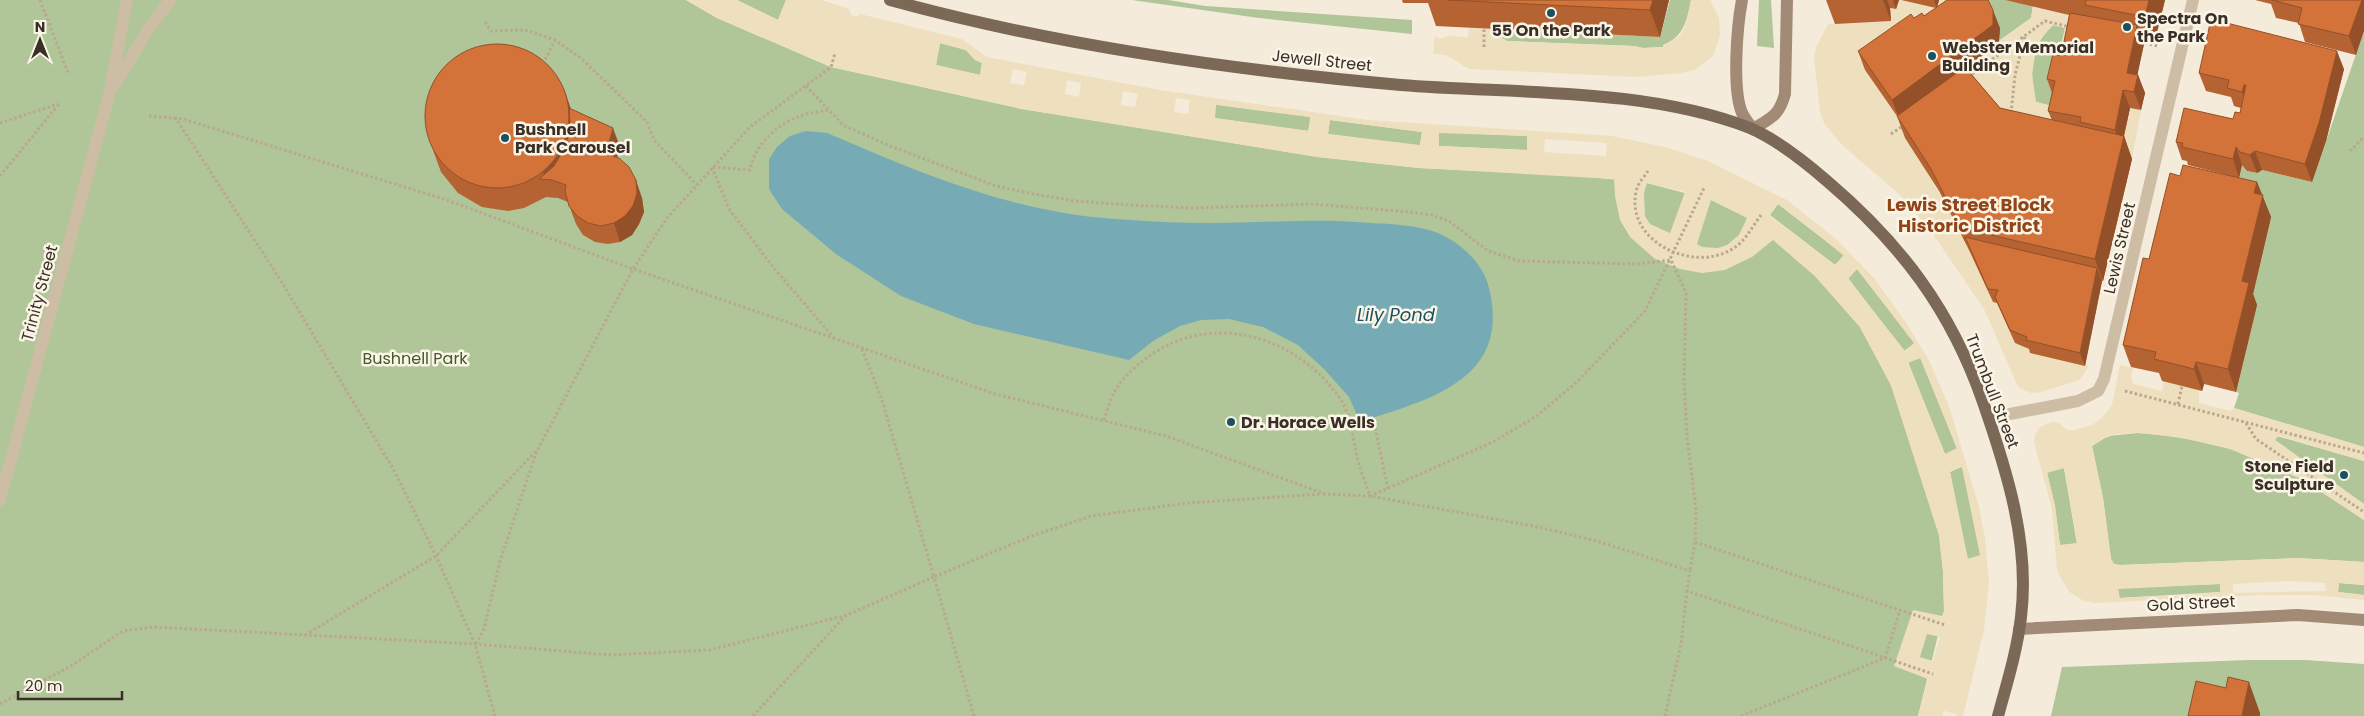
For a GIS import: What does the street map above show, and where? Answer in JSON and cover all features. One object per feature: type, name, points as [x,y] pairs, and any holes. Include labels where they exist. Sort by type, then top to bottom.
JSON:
[{"type":"main road","name":"Jewell Street","points":[[890,0],[1042,34],[1185,59],[1320,77],[1402,85],[1590,96],[1641,102],[1714,117],[1753,130]]},
{"type":"main road","name":"Trumbull Street","points":[[1753,130],[1792,152],[1877,226],[1927,286],[1957,339],[1989,418],[2010,491],[2021,539],[2023,596],[2019,629],[1998,716]]},
{"type":"street","name":"Trinity Street","points":[[0,500],[110,95],[127,0]]},
{"type":"street","name":"Trinity Street","points":[[110,95],[142,38],[170,0]]},
{"type":"street","points":[[1742,0],[1737,50],[1739,100],[1742,112],[1753,130],[1776,115],[1782,106],[1785,94],[1787,0]]},
{"type":"street","name":"Lewis Street","points":[[1989,418],[2086,398],[2098,390],[2104,379],[2193,0]]},
{"type":"street","name":"Gold Street","points":[[2019,629],[2298,615],[2364,620]]},
{"type":"path","points":[[40,0],[68,73]]},
{"type":"path","points":[[1963,81],[2045,21],[2078,28]]},
{"type":"path","points":[[485,22],[491,31],[525,30],[556,39],[581,58],[647,122],[654,140],[697,185]]},
{"type":"path","points":[[1484,29],[1484,47]]},
{"type":"path","points":[[2011,116],[2014,75],[2025,36]]},
{"type":"path","points":[[542,66],[556,39]]},
{"type":"path","points":[[2136,41],[2160,47]]},
{"type":"path","points":[[475,644],[484,629],[500,561],[538,449],[632,269],[667,218],[712,167],[750,127],[831,67],[835,53]]},
{"type":"path","points":[[806,86],[843,126],[996,186],[1076,201],[1194,208],[1312,204],[1410,212],[1432,215],[1449,222],[1488,251],[1520,261],[1636,264],[1671,260]]},
{"type":"path","points":[[0,123],[59,104],[0,176]]},
{"type":"path","points":[[712,167],[750,170],[754,153],[760,144],[783,126],[797,117],[828,110]]},
{"type":"path","points":[[149,116],[174,116],[446,200],[632,269],[995,394],[1166,436],[1325,494]]},
{"type":"path","points":[[174,116],[281,281],[395,472],[436,556],[475,644],[495,716]]},
{"type":"path","points":[[1891,134],[1910,121]]},
{"type":"path","points":[[2350,151],[2364,136]]},
{"type":"path","points":[[712,167],[729,209],[773,267],[834,339]]},
{"type":"path","points":[[1648,172],[1637,188],[1636,212],[1647,233],[1662,246],[1682,256],[1695,258],[1720,254],[1732,249],[1741,242],[1760,215]]},
{"type":"path","points":[[1370,496],[1493,442],[1535,417],[1576,383],[1634,324],[1649,304],[1704,188]]},
{"type":"path","points":[[1665,716],[1681,644],[1695,542],[1696,510],[1687,436],[1684,381],[1686,293],[1671,260]]},
{"type":"path","points":[[1104,420],[1114,392],[1132,369],[1157,349],[1173,340],[1190,336],[1220,332],[1241,333],[1284,348],[1304,360],[1337,393],[1348,415],[1358,460],[1370,496]]},
{"type":"path","points":[[862,349],[880,397],[974,716]]},
{"type":"path","points":[[2178,404],[2182,386]]},
{"type":"path","points":[[2125,390],[2364,453]]},
{"type":"path","points":[[1373,418],[1388,489]]},
{"type":"path","points":[[2245,422],[2256,439],[2364,512]]},
{"type":"path","points":[[305,635],[436,556],[538,449]]},
{"type":"path","points":[[0,704],[71,666],[123,631],[154,627],[475,644],[612,655],[710,650],[846,615],[1030,537],[1091,516],[1188,503],[1325,494],[1370,496],[1546,529],[1597,541],[1690,570]]},
{"type":"path","points":[[1695,542],[1945,625]]},
{"type":"path","points":[[1687,591],[1933,674]]},
{"type":"path","points":[[1885,658],[1900,610]]},
{"type":"path","points":[[753,716],[846,615]]},
{"type":"path","points":[[1741,716],[1885,658]]},
{"type":"green space","name":"Bushnell Park","points":[[0,0],[686,0],[717,18],[831,67],[1022,109],[1318,157],[1419,168],[1571,175],[1647,183],[1711,200],[1747,217],[1815,276],[1860,327],[1891,385],[1939,535],[1943,571],[1944,611],[1918,716],[0,716]]},
{"type":"green space","points":[[737,0],[786,0],[778,20]]},
{"type":"green space","points":[[1132,0],[1168,0],[1205,6],[1412,20],[1412,34],[1259,18]]},
{"type":"green space","points":[[1670,0],[1691,0],[1688,14],[1680,33],[1670,42],[1663,45],[1664,47],[1643,48],[1634,46],[1507,41],[1502,38],[1501,29],[1660,37]]},
{"type":"green space","points":[[1759,0],[1771,0],[1774,48],[1757,46]]},
{"type":"green space","points":[[1981,0],[2006,0],[2033,6],[2031,18],[2000,40],[1998,23]]},
{"type":"green space","points":[[2053,25],[2065,28],[2055,72],[2060,108],[2036,102],[2032,81],[2033,61],[2036,51],[2045,33]]},
{"type":"green space","points":[[2364,31],[2364,447],[2234,408],[2239,393],[2236,392],[2257,305],[2250,304],[2235,198],[2242,165],[2247,171],[2256,173],[2262,170],[2312,182]]},
{"type":"green space","points":[[940,43],[966,50],[975,60],[982,63],[980,75],[936,65]]},
{"type":"green space","points":[[1216,104],[1311,117],[1308,131],[1214,118]]},
{"type":"green space","points":[[1330,120],[1422,132],[1420,146],[1328,134]]},
{"type":"green space","points":[[1439,132],[1527,136],[1527,150],[1439,146]]},
{"type":"green space","points":[[1778,204],[1844,255],[1835,265],[1770,215]]},
{"type":"green space","points":[[1857,269],[1915,343],[1904,351],[1848,278]]},
{"type":"green space","points":[[1921,358],[1957,449],[1945,454],[1908,362]]},
{"type":"green space","points":[[2138,433],[2201,442],[2242,453],[2281,468],[2308,483],[2364,520],[2364,562],[2298,558],[2114,564],[2111,559],[2103,498],[2092,446],[2108,436]]},
{"type":"green space","name":"Stone Field Sculpture","points":[[2277,436],[2364,461],[2364,504],[2274,442]]},
{"type":"green space","points":[[1962,466],[1981,556],[1967,559],[1950,472]]},
{"type":"green space","points":[[2064,468],[2077,544],[2060,545],[2055,506],[2047,472]]},
{"type":"green space","points":[[2339,583],[2364,585],[2364,595],[2338,592]]},
{"type":"green space","points":[[2220,584],[2221,592],[2119,598],[2118,588]]},
{"type":"green space","points":[[2249,660],[2305,660],[2364,664],[2364,716],[2051,716],[2062,667]]},
{"type":"shaded area","points":[[686,0],[737,0],[778,20],[786,0],[822,0],[849,9],[851,15],[856,17],[860,14],[962,39],[987,57],[1160,90],[1368,120],[1612,136],[1665,147],[1708,161],[1787,200],[1835,238],[1875,279],[1907,324],[1929,360],[1950,409],[1979,507],[1985,538],[1989,583],[1984,630],[1963,716],[1956,716],[1956,714],[1944,711],[1942,716],[1918,716],[1928,679],[1894,666],[1913,610],[1942,616],[1944,611],[1943,571],[1939,535],[1891,385],[1860,327],[1815,276],[1773,240],[1752,257],[1725,270],[1702,273],[1680,269],[1655,259],[1630,237],[1620,220],[1614,179],[1419,168],[1318,157],[1022,109],[831,67],[717,18]],"holes":[[[940,43],[966,50],[975,60],[982,63],[980,75],[936,65]],[[1013,69],[1027,72],[1024,85],[1010,83]],[[1067,80],[1081,83],[1079,97],[1065,94]],[[1123,91],[1138,94],[1135,107],[1121,105]],[[1176,98],[1190,100],[1188,114],[1174,112]],[[1216,105],[1310,117],[1309,131],[1215,118]],[[1330,120],[1422,132],[1420,145],[1328,134]],[[1439,133],[1527,136],[1527,150],[1439,146]],[[1545,139],[1607,143],[1606,156],[1544,152]],[[1647,183],[1685,192],[1670,233],[1650,224],[1645,216],[1644,193]],[[1711,200],[1747,218],[1739,235],[1727,245],[1718,248],[1702,247],[1697,244]],[[1778,204],[1844,256],[1835,265],[1770,215]],[[1857,269],[1914,343],[1905,351],[1848,279]],[[1920,358],[1957,448],[1945,454],[1908,363]],[[1962,467],[1980,555],[1968,559],[1950,472]],[[1927,634],[1940,637],[1933,661],[1920,657]]]},
{"type":"shaded area","points":[[1691,0],[1710,0],[1719,18],[1720,35],[1713,56],[1695,70],[1682,73],[1637,77],[1469,69],[1446,55],[1433,54],[1435,36],[1439,39],[1448,36],[1468,37],[1469,28],[1501,29],[1502,38],[1507,41],[1634,46],[1643,48],[1663,47],[1663,45],[1680,35],[1686,24]]},
{"type":"shaded area","points":[[1899,0],[1937,8],[1939,0],[1981,0],[1959,71],[2031,18],[2033,6],[2097,22],[2055,72],[2065,28],[2053,25],[2037,43],[2032,74],[2036,102],[2060,108],[2121,148],[2130,108],[2141,110],[2132,159],[1917,155],[1959,228],[1993,302],[2003,304],[2015,343],[2031,350],[2031,353],[2089,366],[2080,380],[2041,392],[2031,393],[2018,387],[1984,309],[1928,227],[1900,195],[1841,144],[1824,123],[1820,112],[1814,58],[1816,47],[1828,24],[1891,21],[1890,8],[1896,9]]},
{"type":"shaded area","points":[[2120,365],[2133,368],[2131,377],[2134,384],[2162,391],[2164,382],[2199,390],[2199,403],[2231,411],[2234,408],[2364,447],[2364,461],[2280,436],[2274,439],[2364,504],[2364,520],[2301,479],[2230,449],[2178,437],[2138,433],[2117,434],[2102,439],[2092,446],[2103,498],[2111,559],[2114,564],[2298,558],[2364,562],[2364,585],[2339,583],[2338,592],[2364,595],[2364,600],[2313,595],[2261,595],[2095,603],[2084,601],[2069,592],[2057,571],[2052,509],[2034,442],[2035,435],[2040,427],[2052,422],[2059,423],[2067,430],[2092,425],[2101,419],[2112,405]],"holes":[[[2064,468],[2077,543],[2060,545],[2055,506],[2047,473]],[[2290,581],[2325,583],[2326,591],[2233,593],[2233,584]],[[2220,584],[2220,592],[2187,595],[2120,598],[2118,589]]]},
{"type":"water","name":"Lily Pond","points":[[806,131],[827,133],[901,164],[974,191],[1012,202],[1089,217],[1179,223],[1330,221],[1396,224],[1430,230],[1447,237],[1463,248],[1482,270],[1489,288],[1493,320],[1488,345],[1476,365],[1458,382],[1412,405],[1360,422],[1349,397],[1325,370],[1298,345],[1263,327],[1229,319],[1201,320],[1180,326],[1153,341],[1129,360],[974,324],[901,296],[836,254],[782,209],[769,189],[769,159],[777,147],[790,136]]},
{"type":"building","points":[[1448,0],[1653,0],[1650,10]]},
{"type":"building","name":"Webster Memorial Building","points":[[1947,0],[1988,0],[1993,10],[1993,25],[1892,100],[1858,51],[1911,14],[1914,18],[1922,13],[1924,16]]},
{"type":"building","points":[[2086,0],[2149,0],[2145,17],[2085,5]]},
{"type":"building","points":[[2272,0],[2362,0],[2349,36],[2298,24],[2302,8]]},
{"type":"building","points":[[2070,13],[2137,25],[2127,73],[2138,75],[2134,92],[2123,90],[2115,130],[2080,122],[2081,117],[2048,111],[2055,81],[2047,79],[2053,54],[2061,56]]},
{"type":"building","points":[[2211,19],[2337,51],[2319,123],[2305,164],[2255,151],[2250,155],[2240,152],[2236,147],[2233,159],[2182,147],[2183,143],[2176,142],[2184,108],[2233,119],[2235,112],[2240,113],[2246,85],[2244,85],[2242,92],[2227,88],[2229,80],[2199,73]]},
{"type":"building","name":"Bushnell Park Carousel","points":[[497,44],[524,50],[548,65],[563,89],[569,116],[563,143],[548,167],[524,182],[497,188],[470,182],[446,167],[431,143],[425,116],[431,89],[446,65],[470,50]]},
{"type":"building","points":[[1965,67],[2000,108],[2124,136],[2095,259],[1961,228],[1931,169],[1897,116]]},
{"type":"building","points":[[569,108],[613,128],[606,154],[619,158],[629,167],[636,180],[637,193],[633,206],[625,216],[614,223],[601,226],[588,223],[577,216],[569,206],[565,191],[566,185],[552,180],[539,179],[554,166],[566,146],[570,123]]},
{"type":"building","points":[[2183,165],[2257,182],[2254,193],[2263,195],[2242,281],[2249,283],[2228,369],[2196,362],[2194,369],[2154,359],[2156,352],[2123,345],[2143,258],[2149,259],[2170,173],[2180,176]]},
{"type":"building","points":[[1965,237],[2097,268],[2080,353],[2026,340],[2027,337],[2010,330],[1995,297],[1998,290],[1988,289]]},
{"type":"building","points":[[2228,677],[2249,682],[2242,716],[2188,716],[2196,681],[2226,688]]},
{"type":"place","name":"55 On the Park","points":[[1551,13]]},
{"type":"place","name":"Spectra On the Park","points":[[2127,27]]},
{"type":"place","name":"Webster Memorial Building","points":[[1932,56]]},
{"type":"place","name":"Bushnell Park Carousel","points":[[505,138]]},
{"type":"place","name":"Dr. Horace Wells","points":[[1231,422]]},
{"type":"place","name":"Stone Field Sculpture","points":[[2344,475]]},
{"type":"district","name":"Lewis Street Block Historic District","points":[[1969,215]]}]
